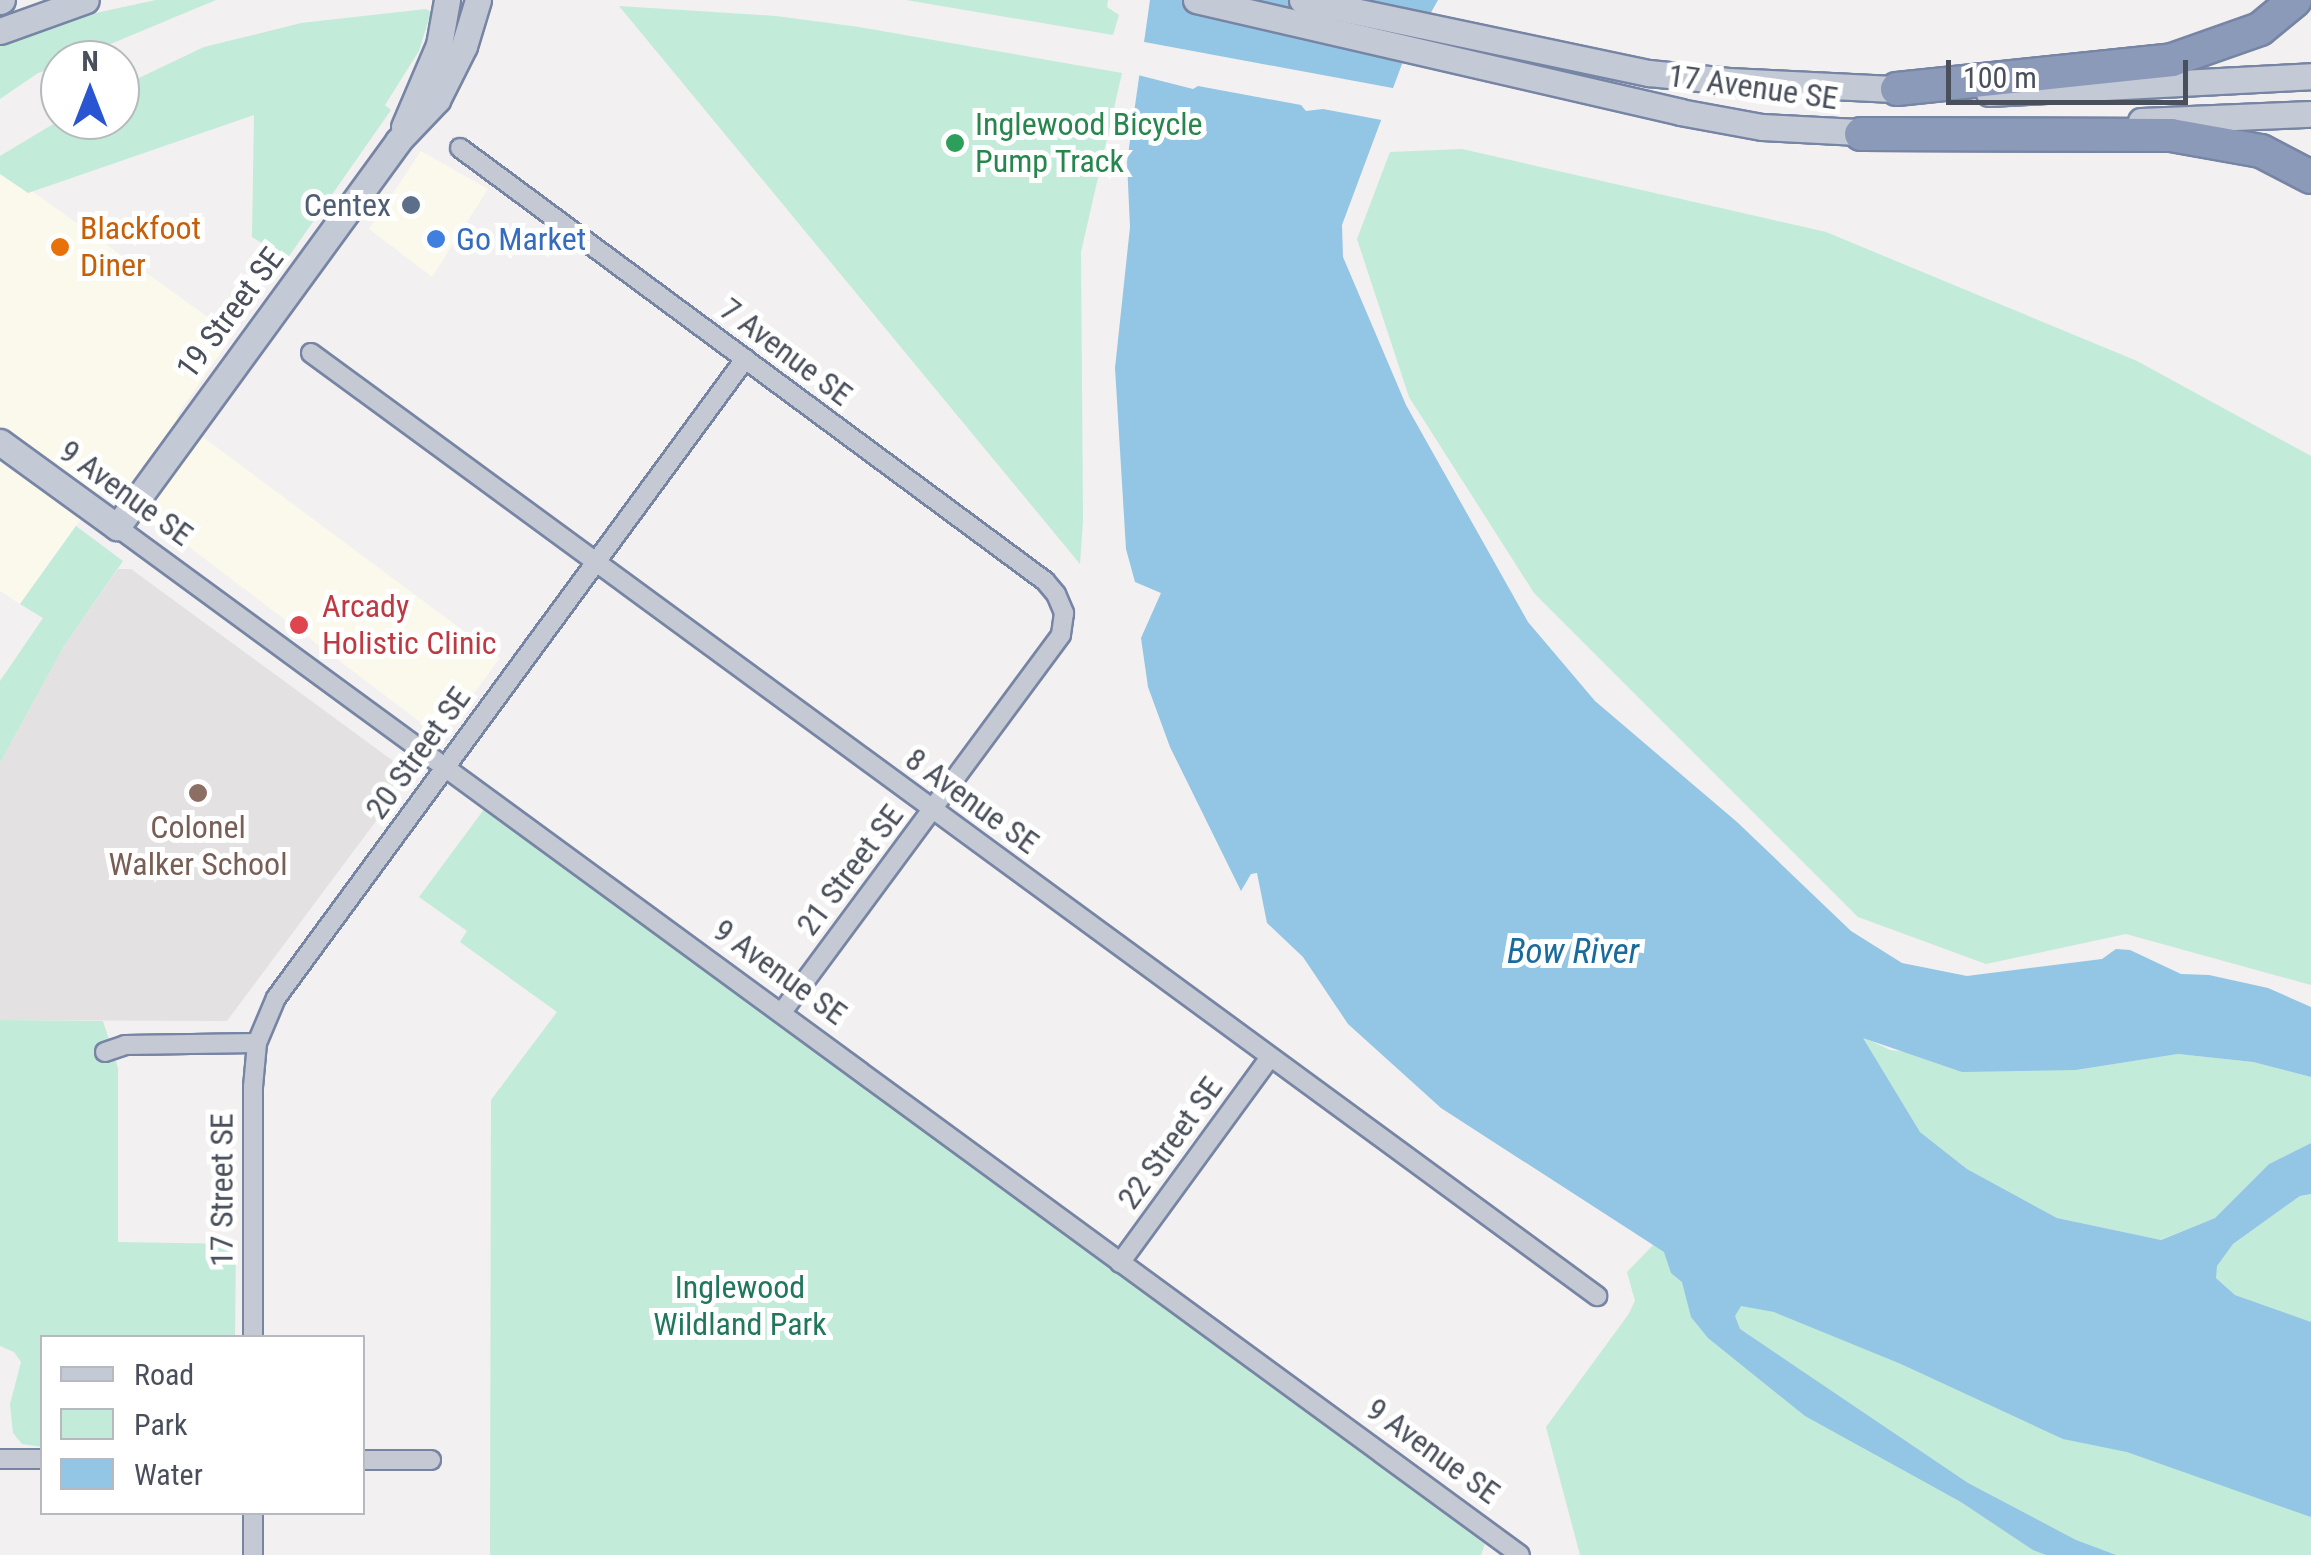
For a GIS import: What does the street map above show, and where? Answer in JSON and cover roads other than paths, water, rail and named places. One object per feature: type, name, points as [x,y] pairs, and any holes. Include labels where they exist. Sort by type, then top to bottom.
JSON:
[{"type":"highway","points":[[1896,89],[2172,60],[2260,28],[2295,0]]},
{"type":"highway","points":[[1861,134],[2170,135],[2260,151],[2311,177]]},
{"type":"main road","points":[[0,32],[86,0]]},
{"type":"main road","name":"19 Street SE","points":[[398,141],[440,45],[447,0]]},
{"type":"main road","name":"19 Street SE","points":[[117,526],[398,141],[437,100],[464,46],[478,0]]},
{"type":"main road","points":[[437,100],[465,67],[495,0]]},
{"type":"main road","name":"17 Avenue SE","points":[[1196,0],[1437,41],[1746,83],[1987,94],[2311,76]]},
{"type":"main road","name":"17 Avenue SE","points":[[1302,0],[1680,112],[1762,126],[1861,134],[2311,114]]},
{"type":"main road","name":"9 Avenue SE","points":[[0,442],[117,526]]},
{"type":"street","name":"7 Avenue SE","points":[[460,148],[1044,581],[1064,613]]},
{"type":"street","name":"8 Avenue SE","points":[[311,353],[1269,1059],[1598,1296]]},
{"type":"street","name":"20 Street SE","points":[[258,1044],[292,972],[745,359]]},
{"type":"street","name":"9 Avenue SE","points":[[117,526],[1520,1555]]},
{"type":"street","name":"21 Street SE","points":[[782,1013],[1061,636],[1064,613]]},
{"type":"street","points":[[105,1052],[125,1044],[258,1044]]},
{"type":"street","name":"17 Street SE","points":[[252,1335],[253,1087],[258,1044]]},
{"type":"street","name":"22 Street SE","points":[[1120,1263],[1269,1059]]},
{"type":"street","points":[[0,1459],[40,1460]]},
{"type":"street","points":[[365,1460],[430,1460]]},
{"type":"street","points":[[252,1555],[253,1515]]},
{"type":"water","name":"Bow River","points":[[1150,0],[1438,0],[1402,64],[1342,225],[1343,257],[1406,405],[1528,622],[1595,701],[1737,822],[1851,931],[1902,963],[1967,976],[2102,959],[2116,949],[2130,950],[2181,974],[2209,975],[2268,988],[2311,1007],[2311,1077],[2253,1062],[2178,1054],[2076,1070],[1962,1072],[1863,1038],[1920,1132],[1967,1169],[2057,1218],[2161,1240],[2215,1218],[2269,1164],[2311,1143],[2311,1194],[2300,1196],[2233,1244],[2217,1266],[2216,1278],[2235,1295],[2311,1322],[2311,1517],[2127,1452],[2063,1439],[1901,1364],[1774,1312],[1741,1306],[1735,1316],[1740,1329],[1968,1483],[2076,1540],[2116,1555],[2046,1555],[2033,1550],[1961,1502],[1805,1416],[1708,1338],[1691,1317],[1682,1282],[1671,1273],[1664,1252],[1441,1108],[1348,1024],[1303,957],[1267,923],[1257,873],[1251,874],[1241,891],[1170,747],[1148,687],[1141,638],[1161,593],[1135,582],[1126,549],[1115,368],[1130,227],[1127,162]]},
{"type":"place","name":"Inglewood Bicycle Pump Track","points":[[955,143]]},
{"type":"place","name":"Centex","points":[[411,205]]},
{"type":"place","name":"Go Market","points":[[436,239]]},
{"type":"place","name":"Blackfoot Diner","points":[[60,247]]},
{"type":"place","name":"Arcady Holistic Clinic","points":[[299,625]]},
{"type":"place","name":"Colonel Walker School","points":[[198,793]]},
{"type":"park label","name":"Inglewood Wildland Park","points":[[740,1306]]}]
